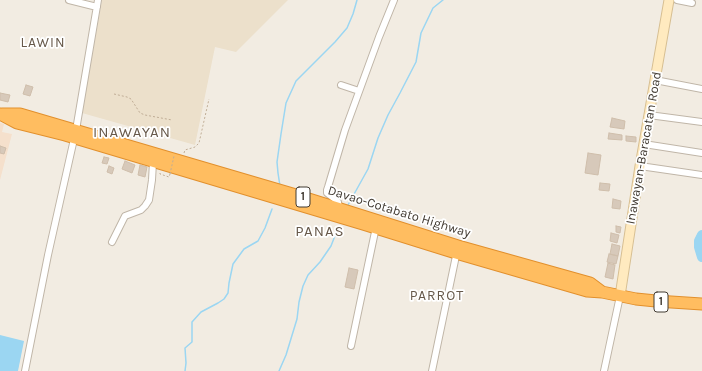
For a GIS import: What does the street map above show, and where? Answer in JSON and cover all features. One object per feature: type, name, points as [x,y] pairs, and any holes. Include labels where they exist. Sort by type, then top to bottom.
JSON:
[{"type":"highway","name":"Davao-Cotabato Highway","points":[[0,114],[20,114],[153,162],[376,224],[457,249],[590,283],[602,292],[656,301],[702,304]]},
{"type":"highway","name":"Davao-Cotabato Highway","points":[[75,134],[178,158],[339,208],[376,224]]},
{"type":"main road","name":"Inawayan-Baracatan Road","points":[[620,296],[640,166],[669,0]]},
{"type":"street","points":[[70,0],[97,7]]},
{"type":"street","points":[[25,371],[48,255],[75,134],[98,0]]},
{"type":"street","points":[[339,208],[338,202],[327,193],[327,190],[340,143],[378,37],[394,0]]},
{"type":"street","points":[[677,0],[692,3]]},
{"type":"street","points":[[655,80],[702,89]]},
{"type":"street","points":[[341,85],[359,91]]},
{"type":"street","points":[[649,115],[702,122]]},
{"type":"street","points":[[644,144],[702,154]]},
{"type":"street","points":[[112,242],[125,216],[141,210],[149,200],[153,162]]},
{"type":"street","points":[[640,166],[702,175]]},
{"type":"street","points":[[351,346],[376,224]]},
{"type":"street","points":[[432,371],[457,249]]},
{"type":"street","points":[[604,371],[620,296]]},
{"type":"path","points":[[114,94],[131,99],[140,113],[172,120]]},
{"type":"path","points":[[160,174],[169,177],[178,158],[184,152],[195,147],[198,143],[209,99]]},
{"type":"shaded area","points":[[102,0],[288,0],[236,52],[215,47],[195,145],[82,113]]},
{"type":"shaded area","points":[[0,123],[4,124],[2,132],[12,134],[0,180]]},
{"type":"water","points":[[0,335],[24,341],[18,371],[0,371]]},
{"type":"building","points":[[26,85],[33,87],[30,96],[23,94]]},
{"type":"building","points":[[0,93],[10,95],[8,102],[0,100]]},
{"type":"building","points":[[612,118],[625,121],[624,129],[610,127]]},
{"type":"building","points":[[609,133],[622,135],[622,140],[608,139]]},
{"type":"building","points":[[626,136],[636,137],[636,142],[626,141]]},
{"type":"building","points":[[0,146],[6,148],[4,154],[0,153]]},
{"type":"building","points":[[588,153],[601,155],[598,175],[585,173]]},
{"type":"building","points":[[104,157],[109,158],[107,164],[102,163]]},
{"type":"building","points":[[125,161],[135,165],[132,173],[122,169]]},
{"type":"building","points":[[140,165],[147,167],[145,177],[138,175]]},
{"type":"building","points":[[109,166],[114,168],[112,174],[107,172]]},
{"type":"building","points":[[600,183],[610,184],[609,191],[599,190]]},
{"type":"building","points":[[613,199],[621,201],[620,209],[612,208]]},
{"type":"building","points":[[616,226],[621,227],[620,233],[616,232]]},
{"type":"building","points":[[611,233],[619,235],[617,243],[610,241]]},
{"type":"building","points":[[612,244],[620,246],[618,256],[610,254]]},
{"type":"building","points":[[609,254],[618,256],[616,264],[607,262]]},
{"type":"building","points":[[608,263],[615,265],[613,279],[605,277]]},
{"type":"building","points":[[349,268],[358,270],[354,289],[345,287]]},
{"type":"waterway","points":[[280,186],[277,162],[286,103],[296,81],[347,28],[357,0]]},
{"type":"waterway","points":[[348,205],[368,169],[378,138],[388,115],[416,62],[421,33],[433,8],[443,0]]},
{"type":"waterway","points":[[185,371],[185,348],[192,342],[192,322],[201,312],[224,299],[228,293],[233,264],[244,249],[258,241],[265,228],[272,209]]},
{"type":"waterway","points":[[279,371],[286,355],[297,319],[303,286],[308,275],[320,262],[331,246],[338,228]]},
{"type":"waterway","points":[[702,235],[699,241],[702,257]]},
{"type":"district","name":"LAWIN","points":[[43,43]]},
{"type":"district","name":"INAWAYAN","points":[[132,133]]},
{"type":"district","name":"PANAS","points":[[320,232]]},
{"type":"district","name":"PARROT","points":[[437,296]]}]
